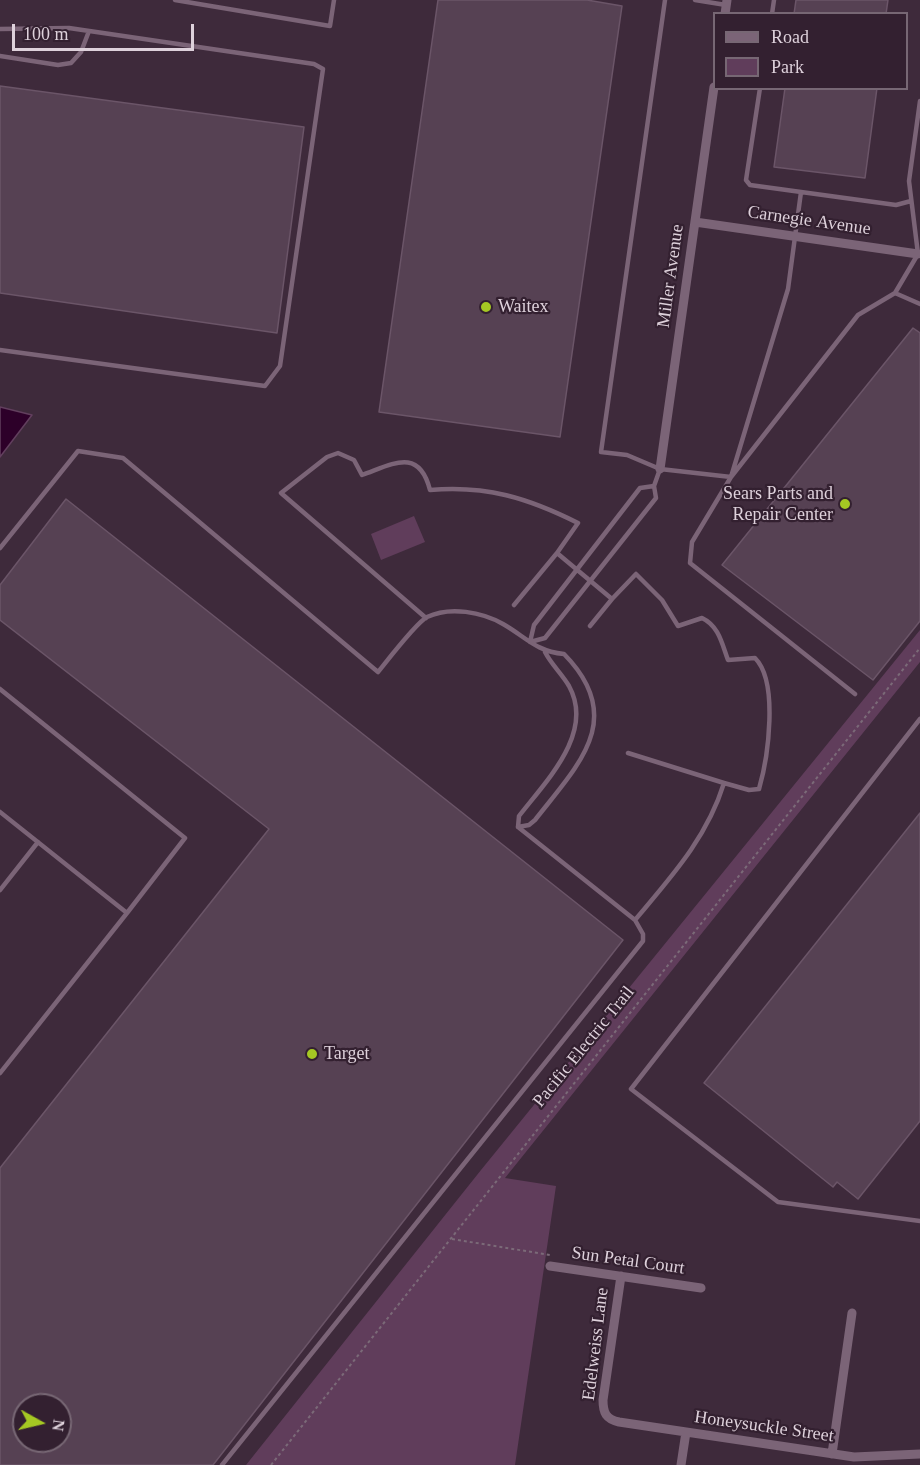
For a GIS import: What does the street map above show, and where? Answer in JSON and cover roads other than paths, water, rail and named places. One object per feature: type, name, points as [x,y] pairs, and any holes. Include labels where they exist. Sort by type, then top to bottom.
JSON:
[{"type":"street","name":"Miller Avenue","points":[[660,469],[714,90]]},
{"type":"street","name":"Carnegie Avenue","points":[[695,222],[919,253]]},
{"type":"street","name":"Sun Petal Court","points":[[550,1266],[701,1288]]},
{"type":"street","name":"Edelweiss Lane","points":[[606,1416],[603,1400],[621,1276]]},
{"type":"street","points":[[832,1454],[852,1313]]},
{"type":"street","name":"Honeysuckle Street","points":[[606,1416],[619,1422],[854,1457],[920,1454]]},
{"type":"street","points":[[681,1465],[686,1432]]},
{"type":"lane","points":[[175,0],[330,26],[334,0]]},
{"type":"lane","points":[[665,0],[601,452],[627,455],[660,469],[731,477]]},
{"type":"lane","points":[[695,0],[726,6]]},
{"type":"lane","points":[[0,29],[69,28],[314,64],[323,69],[280,366],[265,386],[0,350]]},
{"type":"lane","points":[[0,56],[58,65],[71,63],[81,51],[89,31]]},
{"type":"lane","points":[[760,90],[747,180],[750,185],[896,205],[911,201]]},
{"type":"lane","points":[[855,694],[690,563],[693,542],[731,477],[858,315],[895,293],[919,253],[909,181],[920,101]]},
{"type":"lane","points":[[731,477],[788,289],[801,192]]},
{"type":"lane","points":[[895,293],[920,304]]},
{"type":"lane","points":[[0,548],[78,451],[123,458],[378,672],[426,618],[450,612],[469,612],[503,624],[545,652],[569,687],[576,721],[572,741],[519,816],[518,827]]},
{"type":"lane","points":[[426,618],[281,493],[327,457],[338,453],[347,454],[354,460],[362,475],[398,462],[412,463],[422,468],[430,490],[451,488],[498,492],[542,505],[578,523],[514,605]]},
{"type":"lane","points":[[530,642],[545,638],[656,498],[654,486],[660,469]]},
{"type":"lane","points":[[530,642],[534,625],[640,489],[654,486]]},
{"type":"lane","points":[[557,552],[612,599]]},
{"type":"lane","points":[[590,626],[636,574],[662,600],[678,626],[692,619],[702,618],[711,622],[717,631],[728,660],[755,658],[762,665],[769,708],[767,751],[759,789],[749,790],[628,753]]},
{"type":"lane","points":[[518,827],[529,825],[535,820],[580,763],[591,742],[593,718],[591,700],[584,681],[564,654],[545,652]]},
{"type":"lane","points":[[0,689],[185,838],[0,1073]]},
{"type":"lane","points":[[920,719],[631,1089],[777,1202],[920,1221]]},
{"type":"lane","points":[[635,920],[690,854],[710,822],[724,783]]},
{"type":"lane","points":[[0,812],[127,913]]},
{"type":"lane","points":[[222,1465],[639,949],[643,934],[635,920],[518,827]]},
{"type":"lane","points":[[0,891],[38,842]]},
{"type":"place","name":"Waitex","points":[[486,307]]},
{"type":"place","name":"Sears Parts and Repair Center","points":[[845,504]]},
{"type":"place","name":"Target","points":[[312,1054]]}]
